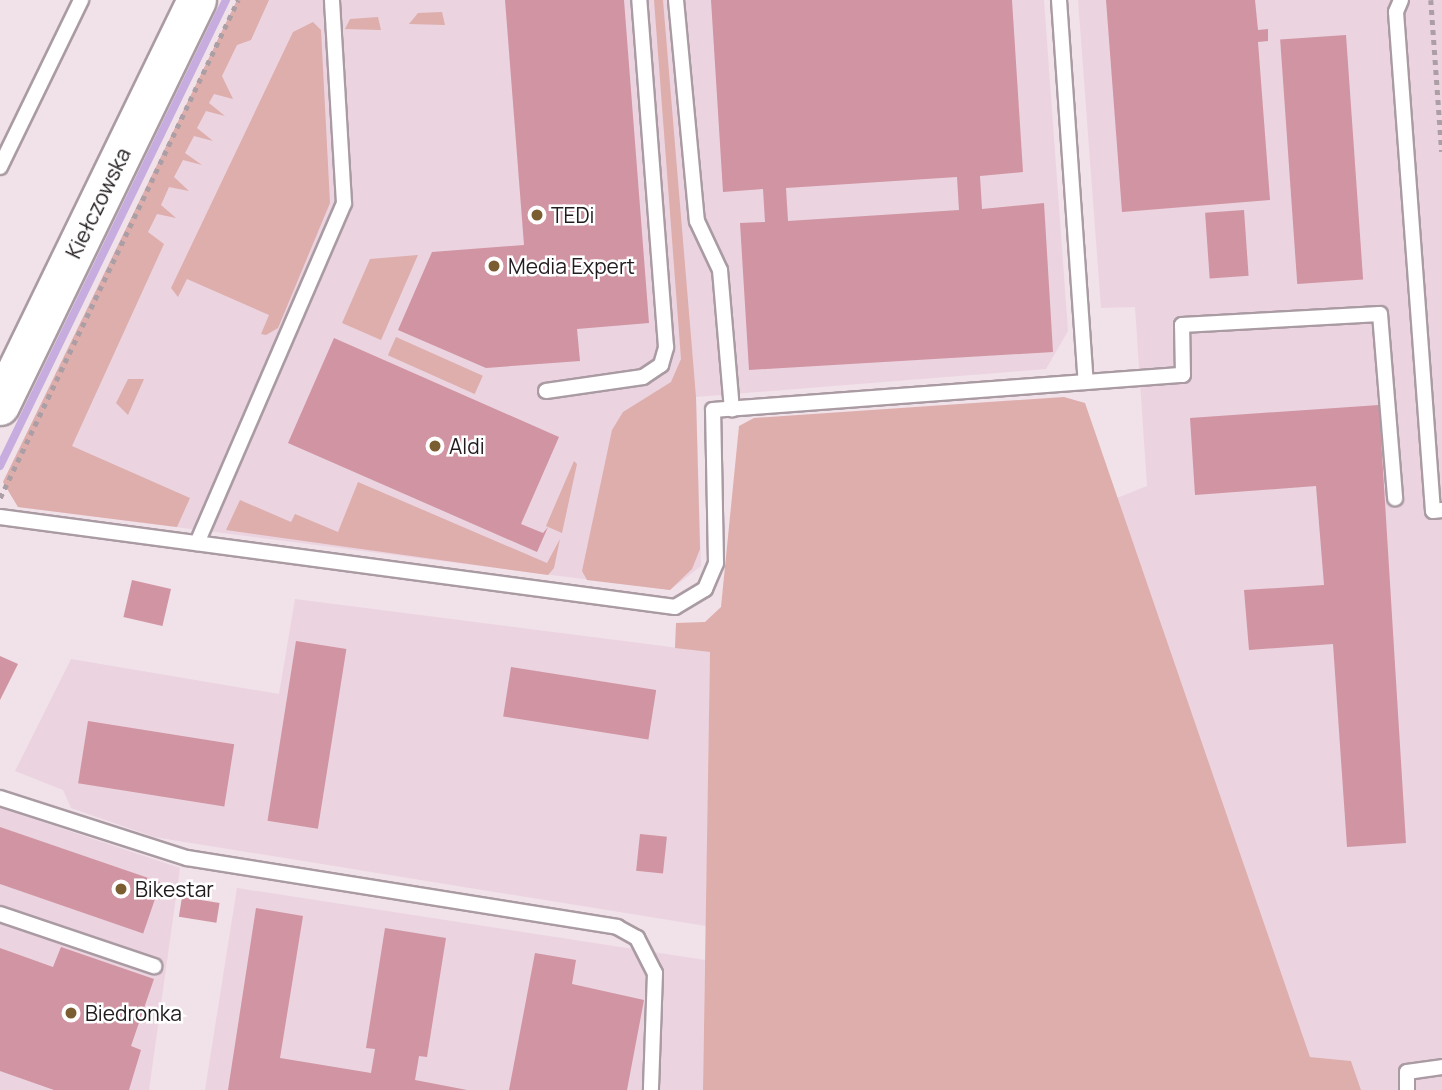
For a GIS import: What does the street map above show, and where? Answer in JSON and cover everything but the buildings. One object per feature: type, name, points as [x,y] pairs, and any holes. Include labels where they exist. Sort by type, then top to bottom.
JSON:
[{"type":"street","name":"Kiełczowska","points":[[0,406],[197,0]]},
{"type":"lane","points":[[0,167],[81,0]]},
{"type":"lane","points":[[197,543],[344,204],[332,0]]},
{"type":"lane","points":[[546,391],[643,377],[660,365],[666,347],[639,0]]},
{"type":"lane","points":[[676,0],[697,220],[720,270],[732,409]]},
{"type":"lane","points":[[1059,0],[1086,382]]},
{"type":"lane","points":[[1401,0],[1396,12],[1433,511],[1442,510]]},
{"type":"lane","points":[[0,517],[675,607],[705,589],[716,563],[713,410],[1183,375],[1182,325],[1380,314],[1395,498]]},
{"type":"lane","points":[[0,797],[187,858],[617,927],[637,938],[655,973],[651,1090]]},
{"type":"lane","points":[[0,914],[154,966]]},
{"type":"lane","points":[[1407,1090],[1407,1072],[1442,1067]]},
{"type":"path","points":[[0,498],[238,0]]},
{"type":"path","points":[[1431,0],[1442,152]]},
{"type":"shaded area","points":[[237,0],[1044,0],[1068,331],[1046,369],[696,397],[701,566],[670,590],[18,507],[3,482]]},
{"type":"shaded area","points":[[237,0],[269,0],[251,40],[237,45],[222,76],[233,99],[214,94],[209,103],[225,116],[206,111],[197,128],[213,141],[194,136],[185,153],[202,165],[183,160],[174,177],[189,191],[169,187],[161,205],[176,218],[157,214],[148,232],[164,244],[72,446],[190,498],[177,527],[18,507],[3,482]]},
{"type":"shaded area","points":[[654,0],[663,0],[696,397],[700,549],[692,569],[670,590],[587,580],[582,571],[612,430],[623,412],[671,382],[681,359]]},
{"type":"shaded area","points":[[1078,0],[1442,0],[1442,1090],[1361,1090],[1351,1061],[1310,1057],[1117,498],[1147,486],[1135,307],[1101,308]]},
{"type":"shaded area","points":[[442,12],[445,25],[409,24],[418,13]]},
{"type":"shaded area","points":[[378,17],[381,30],[345,29],[350,19]]},
{"type":"shaded area","points":[[313,22],[321,30],[330,203],[278,328],[266,335],[261,334],[269,315],[187,279],[178,297],[171,288],[293,32]]},
{"type":"shaded area","points":[[418,255],[381,340],[342,323],[370,259]]},
{"type":"shaded area","points":[[396,337],[483,376],[475,394],[388,355]]},
{"type":"shaded area","points":[[128,379],[144,379],[128,415],[116,403]]},
{"type":"shaded area","points":[[1064,397],[1085,403],[1310,1057],[1351,1061],[1361,1090],[703,1090],[710,652],[675,648],[676,623],[705,622],[721,607],[739,426],[754,418]]},
{"type":"shaded area","points":[[574,461],[577,464],[562,533],[546,526]]},
{"type":"shaded area","points":[[358,482],[547,563],[560,539],[554,568],[548,575],[226,530],[240,500],[291,522],[295,514],[338,532]]},
{"type":"shaded area","points":[[295,599],[710,652],[706,926],[154,837],[71,808],[63,790],[15,771],[71,659],[279,694]]},
{"type":"shaded area","points":[[0,808],[180,868],[149,1090],[0,1090]]},
{"type":"shaded area","points":[[237,888],[705,960],[703,1090],[205,1090]]},
{"type":"waterway","points":[[0,466],[226,0]]},
{"type":"place","name":"TEDi","points":[[537,215]]},
{"type":"place","name":"Media Expert","points":[[494,266]]},
{"type":"place","name":"Aldi","points":[[435,446]]},
{"type":"place","name":"Bikestar","points":[[121,889]]},
{"type":"place","name":"Biedronka","points":[[71,1013]]}]
